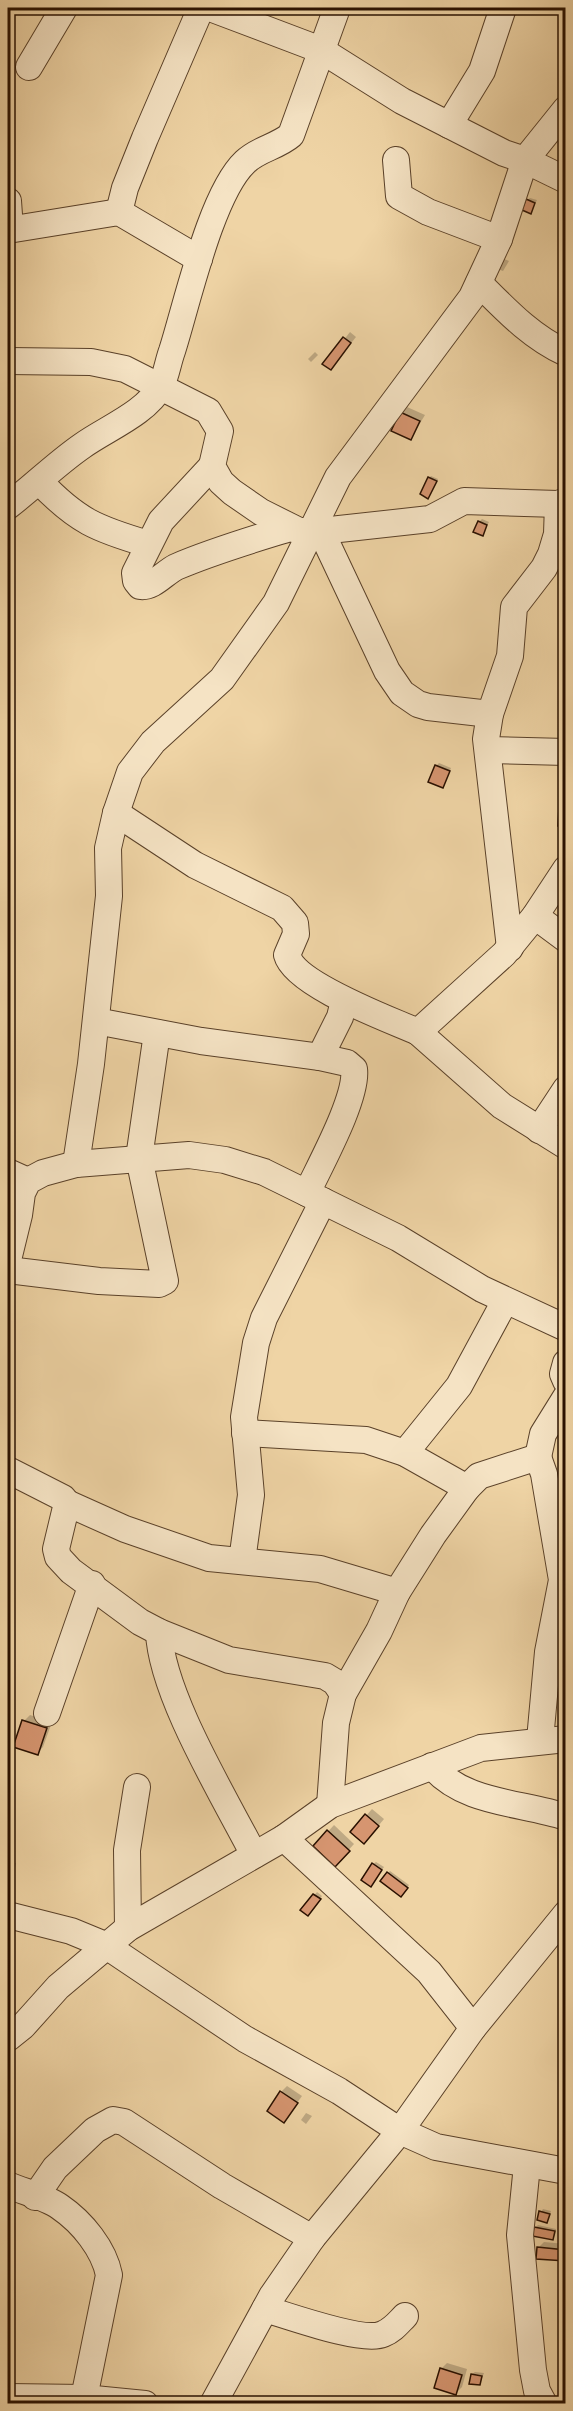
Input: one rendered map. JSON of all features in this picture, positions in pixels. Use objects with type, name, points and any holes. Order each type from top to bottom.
[{"type":"street","points":[[29,67],[64,8]]},
{"type":"street","points":[[119,212],[125,188],[145,138],[201,8]]},
{"type":"street","points":[[210,8],[321,50],[402,101],[504,153],[525,159],[566,180]]},
{"type":"street","points":[[8,506],[80,447],[140,409],[161,386],[199,259],[226,186],[244,162],[256,154],[279,146],[291,135],[337,8]]},
{"type":"street","points":[[449,125],[482,71],[503,8]]},
{"type":"street","points":[[76,1164],[96,1021],[109,896],[108,848],[116,813],[137,760],[222,679],[276,603],[308,530],[338,477],[442,340],[479,283],[499,239],[525,159],[566,108]]},
{"type":"street","points":[[396,160],[399,196],[428,212],[499,239]]},
{"type":"street","points":[[8,201],[9,229],[119,212],[199,259]]},
{"type":"street","points":[[479,283],[530,332],[546,344],[566,353]]},
{"type":"street","points":[[8,361],[91,362],[125,369],[195,402],[215,418],[220,431],[212,466],[161,521],[135,573],[136,581],[144,586],[205,554],[308,530],[430,519],[464,501],[562,503],[551,554],[544,568],[514,607],[510,656],[490,714],[486,739],[510,948]]},
{"type":"street","points":[[212,466],[221,482],[232,492],[308,530],[387,671],[402,693],[418,704],[428,707],[490,714]]},
{"type":"street","points":[[40,482],[61,504],[83,521],[108,532],[148,544]]},
{"type":"street","points":[[488,750],[566,752]]},
{"type":"street","points":[[116,813],[195,865],[282,908],[295,923],[296,934],[286,955],[291,966],[344,1001],[418,1032],[475,1085],[502,1106],[566,1146]]},
{"type":"street","points":[[418,1032],[510,948],[535,916],[566,869]]},
{"type":"street","points":[[535,916],[566,939]]},
{"type":"street","points":[[320,1057],[340,1017],[344,1001]]},
{"type":"street","points":[[96,1021],[320,1057],[347,1063],[354,1069],[355,1076],[315,1197],[261,1326],[247,1383],[244,1433],[251,1495],[242,1561]]},
{"type":"street","points":[[8,1270],[99,1281],[159,1284],[165,1281],[139,1158],[157,1032]]},
{"type":"street","points":[[539,1130],[566,1089]]},
{"type":"street","points":[[8,1260],[22,1193],[18,1177],[76,1164],[189,1155],[225,1160],[264,1172],[398,1238],[505,1301],[566,1328]]},
{"type":"street","points":[[405,1453],[459,1386],[505,1301]]},
{"type":"street","points":[[566,1363],[562,1374],[566,1381]]},
{"type":"street","points":[[540,1740],[548,1653],[562,1580],[544,1474],[538,1457],[543,1434],[566,1397]]},
{"type":"street","points":[[244,1433],[366,1440],[405,1453],[468,1488]]},
{"type":"street","points":[[330,1805],[336,1723],[343,1694],[379,1631],[397,1592],[433,1535],[479,1476],[538,1457]]},
{"type":"street","points":[[8,1470],[45,1488],[67,1503],[176,1549],[209,1558],[320,1569],[397,1592]]},
{"type":"street","points":[[67,1503],[56,1549],[58,1557],[71,1571],[92,1584],[140,1622],[229,1660],[325,1676],[335,1682],[343,1694]]},
{"type":"street","points":[[47,1713],[92,1584]]},
{"type":"street","points":[[159,1632],[159,1643],[179,1705],[254,1855]]},
{"type":"street","points":[[8,2038],[23,2026],[58,1987],[105,1945],[128,1928],[284,1838],[330,1805],[481,1748],[566,1739]]},
{"type":"street","points":[[432,1766],[443,1779],[458,1788],[539,1812],[565,1812]]},
{"type":"street","points":[[128,1928],[127,1850],[137,1787]]},
{"type":"street","points":[[284,1838],[429,1972],[473,2028]]},
{"type":"street","points":[[8,1915],[71,1931],[105,1945],[245,2039],[339,2091],[400,2131],[436,2147],[566,2171]]},
{"type":"street","points":[[213,2403],[265,2309],[312,2238],[400,2131],[473,2028],[564,1919]]},
{"type":"street","points":[[35,2197],[55,2168],[103,2123],[113,2120],[124,2122],[222,2186],[312,2238]]},
{"type":"street","points":[[527,2165],[520,2235],[533,2370],[542,2403]]},
{"type":"street","points":[[8,2187],[58,2205],[73,2217],[100,2250],[107,2264],[109,2276],[84,2398]]},
{"type":"street","points":[[265,2309],[365,2337],[384,2334],[395,2328],[405,2316]]},
{"type":"street","points":[[8,2397],[84,2398],[145,2403]]},
{"type":"building","points":[[526,199],[535,203],[531,214],[522,210]]},
{"type":"building","points":[[343,337],[351,343],[331,370],[322,364]]},
{"type":"building","points":[[400,412],[420,421],[411,440],[391,431]]},
{"type":"building","points":[[428,477],[437,481],[428,499],[420,494]]},
{"type":"building","points":[[478,521],[487,525],[483,536],[473,532]]},
{"type":"building","points":[[435,765],[450,771],[443,788],[428,782]]},
{"type":"building","points":[[559,806],[566,807],[566,826],[558,826]]},
{"type":"building","points":[[22,1720],[47,1728],[38,1755],[13,1747]]},
{"type":"building","points":[[365,1814],[379,1826],[364,1844],[350,1832]]},
{"type":"building","points":[[327,1830],[350,1851],[335,1867],[313,1846]]},
{"type":"building","points":[[372,1863],[382,1870],[371,1887],[361,1880]]},
{"type":"building","points":[[387,1872],[408,1888],[401,1897],[380,1881]]},
{"type":"building","points":[[313,1894],[321,1899],[308,1916],[300,1910]]},
{"type":"building","points":[[280,2091],[298,2103],[284,2123],[267,2111]]},
{"type":"building","points":[[539,2211],[550,2214],[547,2223],[537,2220]]},
{"type":"building","points":[[534,2227],[555,2231],[553,2240],[532,2236]]},
{"type":"building","points":[[537,2247],[566,2250],[566,2261],[536,2259]]},
{"type":"building","points":[[440,2368],[462,2375],[456,2395],[434,2388]]},
{"type":"building","points":[[471,2374],[482,2376],[480,2385],[469,2384]]}]
